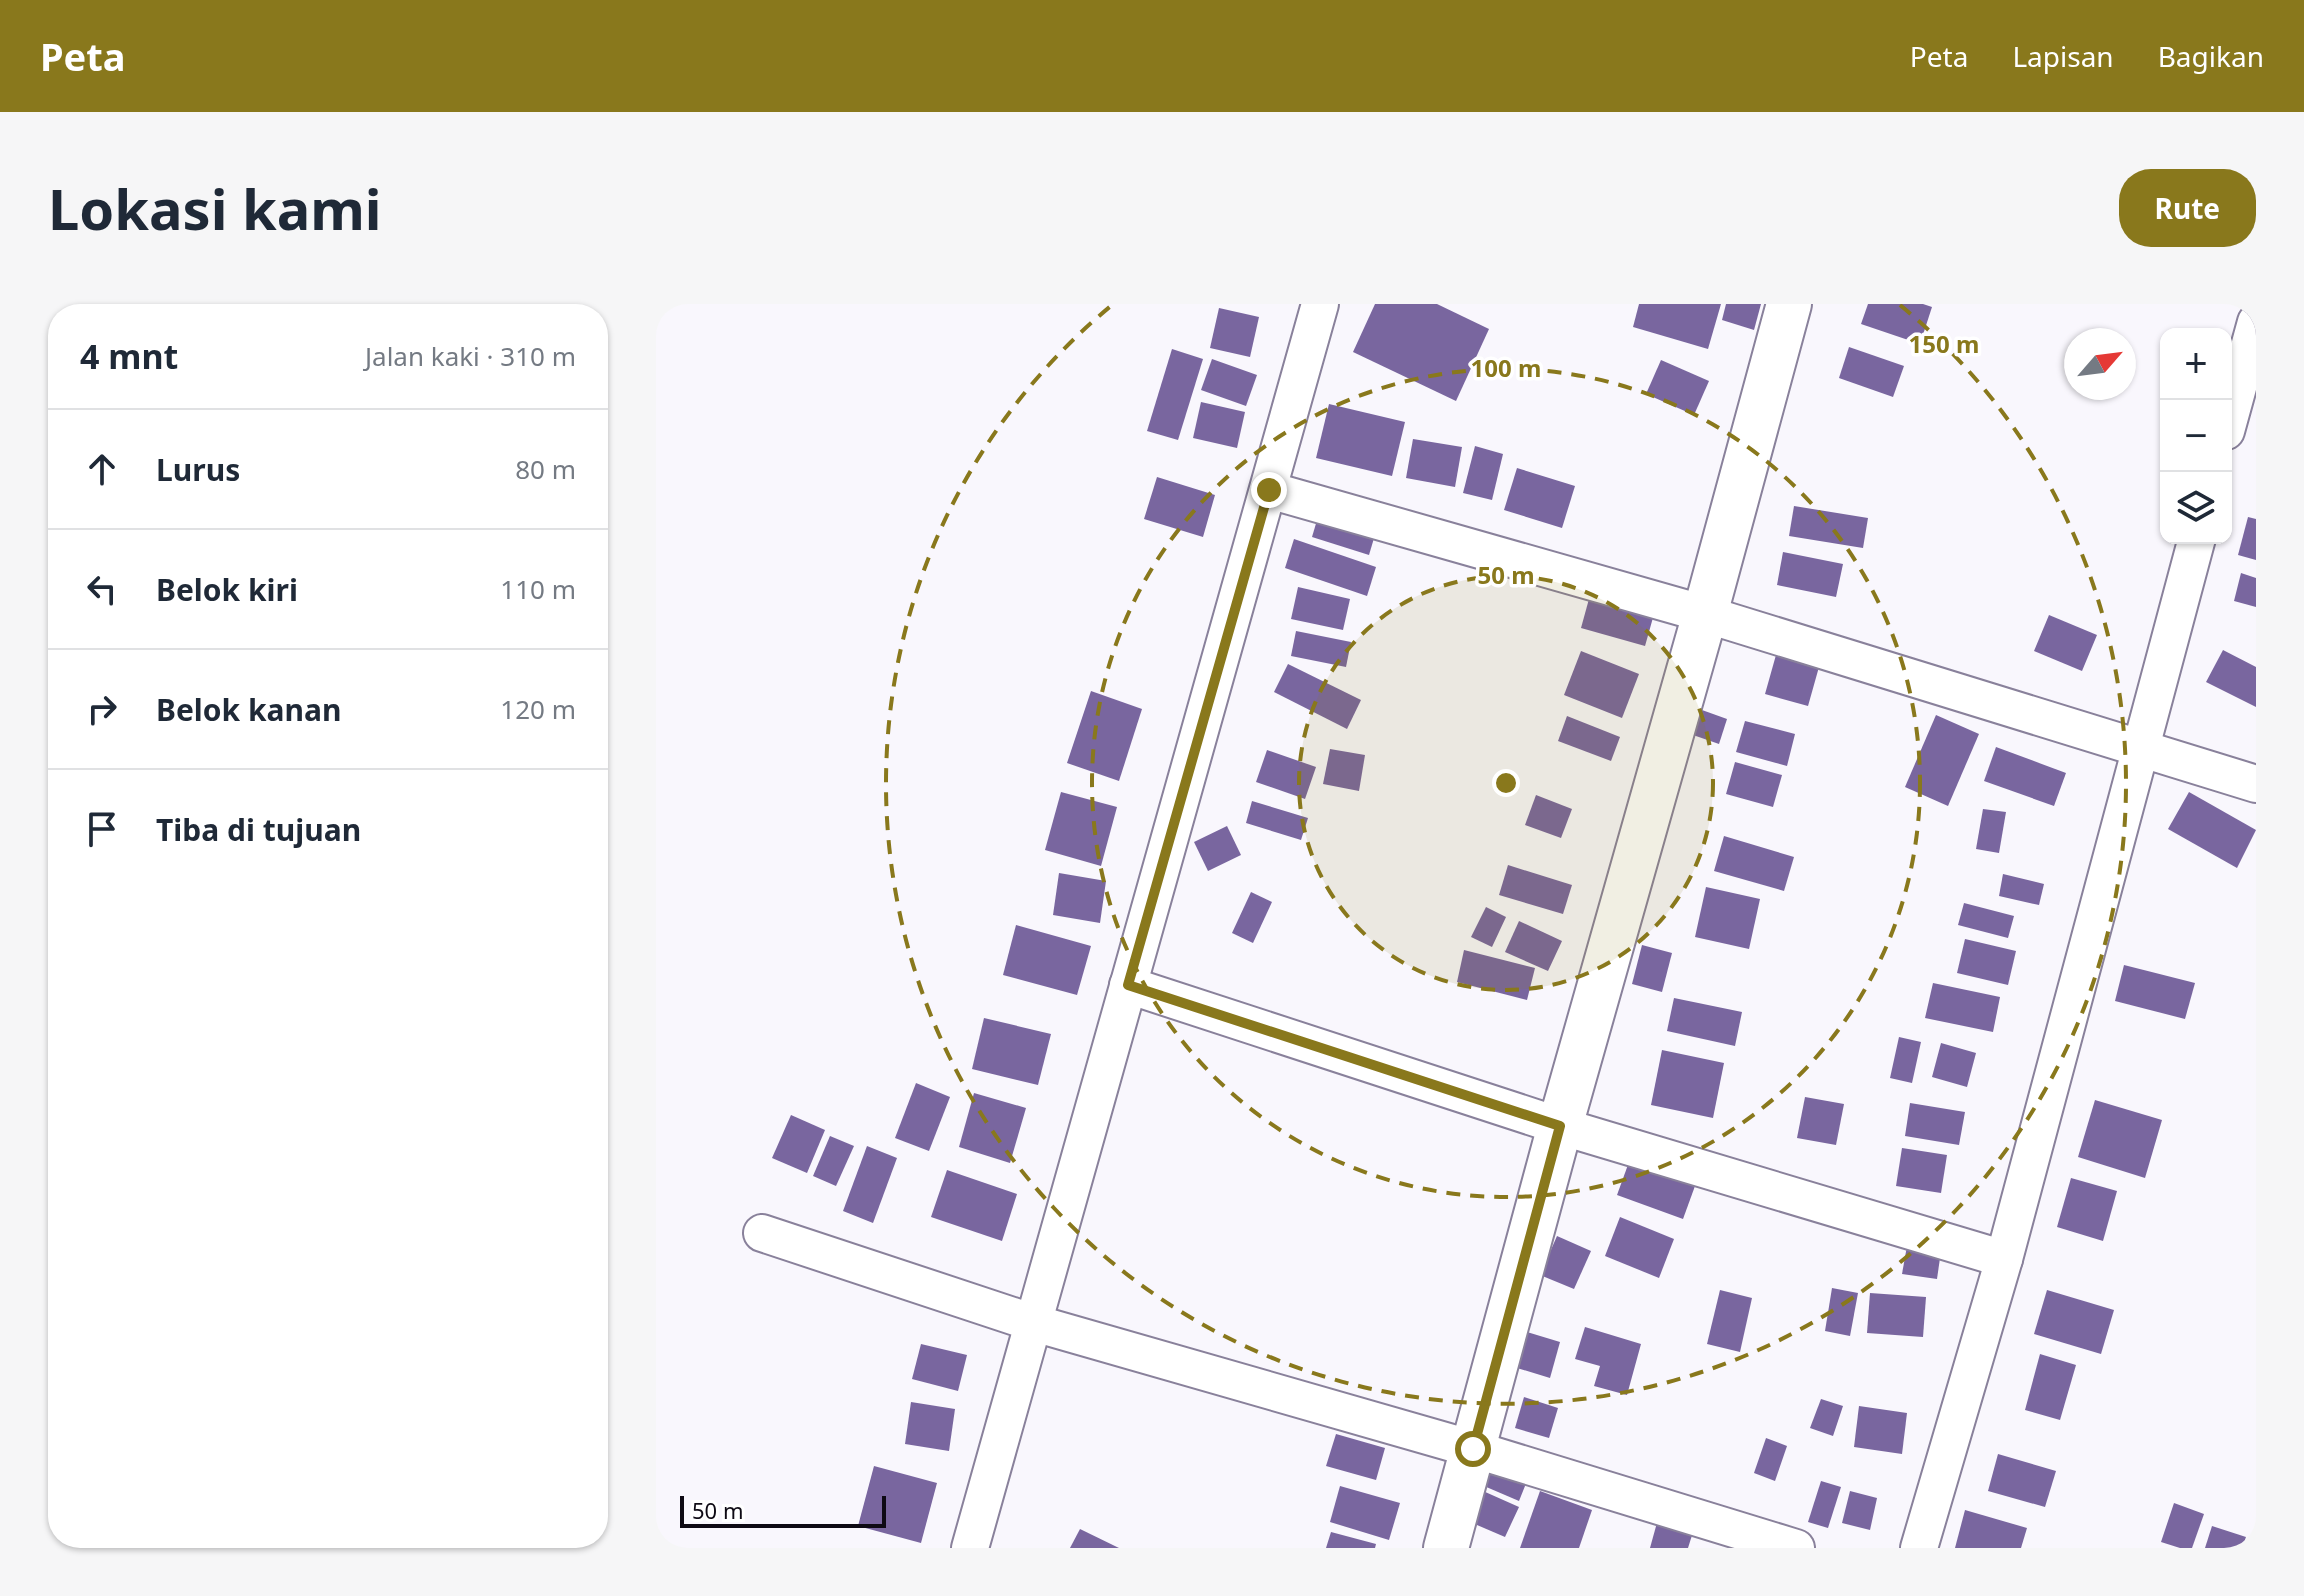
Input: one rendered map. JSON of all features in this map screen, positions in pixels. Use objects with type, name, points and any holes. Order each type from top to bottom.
[{"type":"main road","points":[[1446,1548],[1789,304]]},
{"type":"street","points":[[970,1548],[1320,304]]},
{"type":"street","points":[[2232,409],[2256,322]]},
{"type":"street","points":[[1269,490],[1705,614],[2256,784]]},
{"type":"street","points":[[1919,1548],[2004,1259],[2195,544]]},
{"type":"street","points":[[1128,985],[1560,1126],[2004,1259]]},
{"type":"street","points":[[762,1233],[1034,1323],[1473,1449],[1796,1548]]},
{"type":"building","points":[[1375,304],[1437,304],[1489,329],[1456,401],[1353,352]]},
{"type":"building","points":[[1639,304],[1721,304],[1708,349],[1633,327]]},
{"type":"building","points":[[1726,304],[1761,304],[1754,330],[1722,320]]},
{"type":"building","points":[[1868,304],[1923,304],[1932,307],[1920,344],[1861,324]]},
{"type":"building","points":[[1219,308],[1259,317],[1250,357],[1210,348]]},
{"type":"building","points":[[1849,347],[1904,366],[1893,397],[1839,378]]},
{"type":"building","points":[[1172,349],[1203,359],[1178,440],[1147,431]]},
{"type":"building","points":[[1212,359],[1257,375],[1246,406],[1201,390]]},
{"type":"building","points":[[1661,360],[1709,381],[1694,415],[1646,394]]},
{"type":"building","points":[[1201,402],[1245,412],[1237,448],[1193,438]]},
{"type":"building","points":[[1329,404],[1405,422],[1392,476],[1316,458]]},
{"type":"building","points":[[1413,439],[1462,447],[1455,487],[1406,478]]},
{"type":"building","points":[[1475,446],[1503,454],[1492,500],[1463,493]]},
{"type":"building","points":[[1517,468],[1575,486],[1562,528],[1504,510]]},
{"type":"building","points":[[1157,477],[1215,495],[1203,537],[1144,519]]},
{"type":"building","points":[[1794,506],[1868,518],[1863,548],[1789,536]]},
{"type":"building","points":[[1320,510],[1377,528],[1369,555],[1312,537]]},
{"type":"building","points":[[2248,517],[2256,519],[2256,560],[2238,555]]},
{"type":"building","points":[[1294,539],[1376,567],[1367,596],[1285,568]]},
{"type":"building","points":[[1783,552],[1843,564],[1836,597],[1777,585]]},
{"type":"building","points":[[2241,573],[2256,578],[2256,607],[2234,601]]},
{"type":"building","points":[[1298,587],[1350,599],[1343,630],[1291,619]]},
{"type":"building","points":[[1592,588],[1656,607],[1645,646],[1581,628]]},
{"type":"building","points":[[2049,615],[2097,635],[2082,671],[2034,651]]},
{"type":"building","points":[[1296,631],[1351,642],[1346,667],[1291,656]]},
{"type":"building","points":[[2223,650],[2256,667],[2256,707],[2206,682]]},
{"type":"building","points":[[1581,651],[1639,674],[1622,718],[1564,695]]},
{"type":"building","points":[[1776,655],[1819,667],[1808,706],[1765,694]]},
{"type":"building","points":[[1288,664],[1361,700],[1347,729],[1274,692]]},
{"type":"building","points":[[1091,691],[1142,709],[1119,781],[1067,763]]},
{"type":"building","points":[[1702,710],[1727,719],[1719,744],[1693,735]]},
{"type":"building","points":[[1936,715],[1979,734],[1948,806],[1905,787]]},
{"type":"building","points":[[1567,716],[1620,737],[1611,761],[1558,741]]},
{"type":"building","points":[[1745,721],[1795,734],[1787,766],[1736,752]]},
{"type":"building","points":[[1996,747],[2066,773],[2054,806],[1984,781]]},
{"type":"building","points":[[1330,749],[1365,755],[1359,791],[1323,784]]},
{"type":"building","points":[[1267,750],[1316,767],[1305,799],[1256,782]]},
{"type":"building","points":[[1735,762],[1782,775],[1773,807],[1726,794]]},
{"type":"building","points":[[1061,792],[1117,807],[1101,866],[1045,850]]},
{"type":"building","points":[[2189,792],[2256,830],[2237,868],[2168,829]]},
{"type":"building","points":[[1536,795],[1572,809],[1561,838],[1525,825]]},
{"type":"building","points":[[1252,801],[1308,818],[1301,840],[1246,823]]},
{"type":"building","points":[[1983,809],[2006,812],[1999,853],[1976,849]]},
{"type":"building","points":[[1227,826],[1241,855],[1208,871],[1194,842]]},
{"type":"building","points":[[1724,836],[1794,857],[1784,891],[1714,871]]},
{"type":"building","points":[[1508,865],[1572,885],[1563,914],[1499,895]]},
{"type":"building","points":[[1059,873],[1106,881],[1100,923],[1053,915]]},
{"type":"building","points":[[2003,874],[2044,884],[2039,905],[1999,896]]},
{"type":"building","points":[[1706,887],[1760,899],[1749,949],[1695,937]]},
{"type":"building","points":[[1251,892],[1272,902],[1253,943],[1232,933]]},
{"type":"building","points":[[1964,903],[2014,916],[2008,938],[1958,925]]},
{"type":"building","points":[[1486,907],[1506,917],[1492,947],[1471,937]]},
{"type":"building","points":[[1519,921],[1562,941],[1548,971],[1505,952]]},
{"type":"building","points":[[1016,925],[1091,946],[1077,995],[1003,975]]},
{"type":"building","points":[[1965,939],[2016,951],[2008,985],[1957,973]]},
{"type":"building","points":[[1642,945],[1672,953],[1662,992],[1632,984]]},
{"type":"building","points":[[1464,950],[1535,968],[1527,1000],[1457,982]]},
{"type":"building","points":[[2124,965],[2195,983],[2185,1019],[2115,1001]]},
{"type":"building","points":[[1933,983],[2000,997],[1993,1032],[1925,1018]]},
{"type":"building","points":[[1674,998],[1742,1012],[1735,1046],[1667,1031]]},
{"type":"building","points":[[984,1018],[1051,1034],[1038,1085],[972,1069]]},
{"type":"building","points":[[1899,1037],[1921,1042],[1912,1083],[1890,1078]]},
{"type":"building","points":[[1941,1043],[1976,1053],[1967,1087],[1932,1077]]},
{"type":"building","points":[[1662,1050],[1724,1063],[1713,1118],[1651,1105]]},
{"type":"building","points":[[916,1083],[950,1097],[929,1151],[895,1138]]},
{"type":"building","points":[[974,1093],[1026,1108],[1010,1163],[959,1147]]},
{"type":"building","points":[[1805,1097],[1844,1104],[1836,1145],[1797,1138]]},
{"type":"building","points":[[2095,1100],[2162,1120],[2145,1178],[2078,1157]]},
{"type":"building","points":[[1910,1103],[1965,1112],[1959,1145],[1905,1136]]},
{"type":"building","points":[[791,1115],[825,1130],[807,1173],[772,1158]]},
{"type":"building","points":[[830,1136],[854,1146],[836,1186],[813,1176]]},
{"type":"building","points":[[867,1146],[897,1158],[873,1223],[843,1211]]},
{"type":"building","points":[[1902,1148],[1947,1155],[1941,1193],[1896,1186]]},
{"type":"building","points":[[1629,1162],[1695,1186],[1683,1219],[1617,1195]]},
{"type":"building","points":[[947,1170],[1017,1194],[1002,1241],[931,1217]]},
{"type":"building","points":[[2071,1178],[2117,1191],[2103,1241],[2057,1227]]},
{"type":"building","points":[[1620,1217],[1674,1239],[1659,1278],[1605,1256]]},
{"type":"building","points":[[1557,1236],[1591,1251],[1574,1289],[1540,1275]]},
{"type":"building","points":[[1907,1246],[1941,1251],[1937,1279],[1902,1274]]},
{"type":"building","points":[[1832,1288],[1858,1293],[1850,1336],[1825,1331]]},
{"type":"building","points":[[1720,1290],[1752,1298],[1740,1352],[1707,1344]]},
{"type":"building","points":[[2047,1290],[2114,1310],[2101,1354],[2034,1334]]},
{"type":"building","points":[[1870,1293],[1926,1297],[1923,1337],[1867,1333]]},
{"type":"building","points":[[1585,1327],[1641,1344],[1627,1395],[1594,1386],[1600,1366],[1575,1359]]},
{"type":"building","points":[[1527,1332],[1560,1342],[1550,1378],[1517,1368]]},
{"type":"building","points":[[921,1344],[967,1355],[958,1391],[912,1379]]},
{"type":"building","points":[[2040,1354],[2076,1365],[2060,1420],[2025,1410]]},
{"type":"building","points":[[1524,1397],[1558,1408],[1549,1438],[1515,1428]]},
{"type":"building","points":[[1821,1399],[1843,1406],[1833,1436],[1810,1428]]},
{"type":"building","points":[[911,1402],[955,1409],[949,1451],[905,1444]]},
{"type":"building","points":[[1859,1406],[1907,1413],[1902,1454],[1854,1447]]},
{"type":"building","points":[[1336,1434],[1385,1448],[1376,1480],[1326,1466]]},
{"type":"building","points":[[1766,1438],[1787,1446],[1775,1481],[1754,1473]]},
{"type":"building","points":[[1998,1454],[2056,1471],[2045,1507],[1988,1491]]},
{"type":"building","points":[[1494,1461],[1529,1476],[1519,1501],[1484,1486]]},
{"type":"building","points":[[874,1466],[937,1483],[921,1543],[858,1526]]},
{"type":"building","points":[[1821,1481],[1841,1487],[1828,1528],[1808,1522]]},
{"type":"building","points":[[1340,1486],[1400,1503],[1389,1540],[1330,1522]]},
{"type":"building","points":[[1483,1491],[1519,1507],[1505,1537],[1470,1522]]},
{"type":"building","points":[[1540,1491],[1592,1510],[1579,1548],[1520,1548]]},
{"type":"building","points":[[1850,1491],[1877,1498],[1870,1530],[1842,1523]]},
{"type":"building","points":[[2174,1503],[2204,1514],[2192,1548],[2161,1542]]},
{"type":"building","points":[[1965,1510],[2027,1528],[2021,1548],[1955,1548]]},
{"type":"building","points":[[1658,1519],[1694,1529],[1688,1548],[1650,1548]]},
{"type":"building","points":[[2212,1526],[2246,1537],[2242,1548],[2205,1548]]},
{"type":"building","points":[[1080,1529],[1119,1548],[1070,1548]]},
{"type":"building","points":[[1331,1532],[1376,1544],[1375,1548],[1326,1548]]},
{"type":"route","points":[[1269,490],[1128,985],[1560,1126],[1473,1449]]}]
